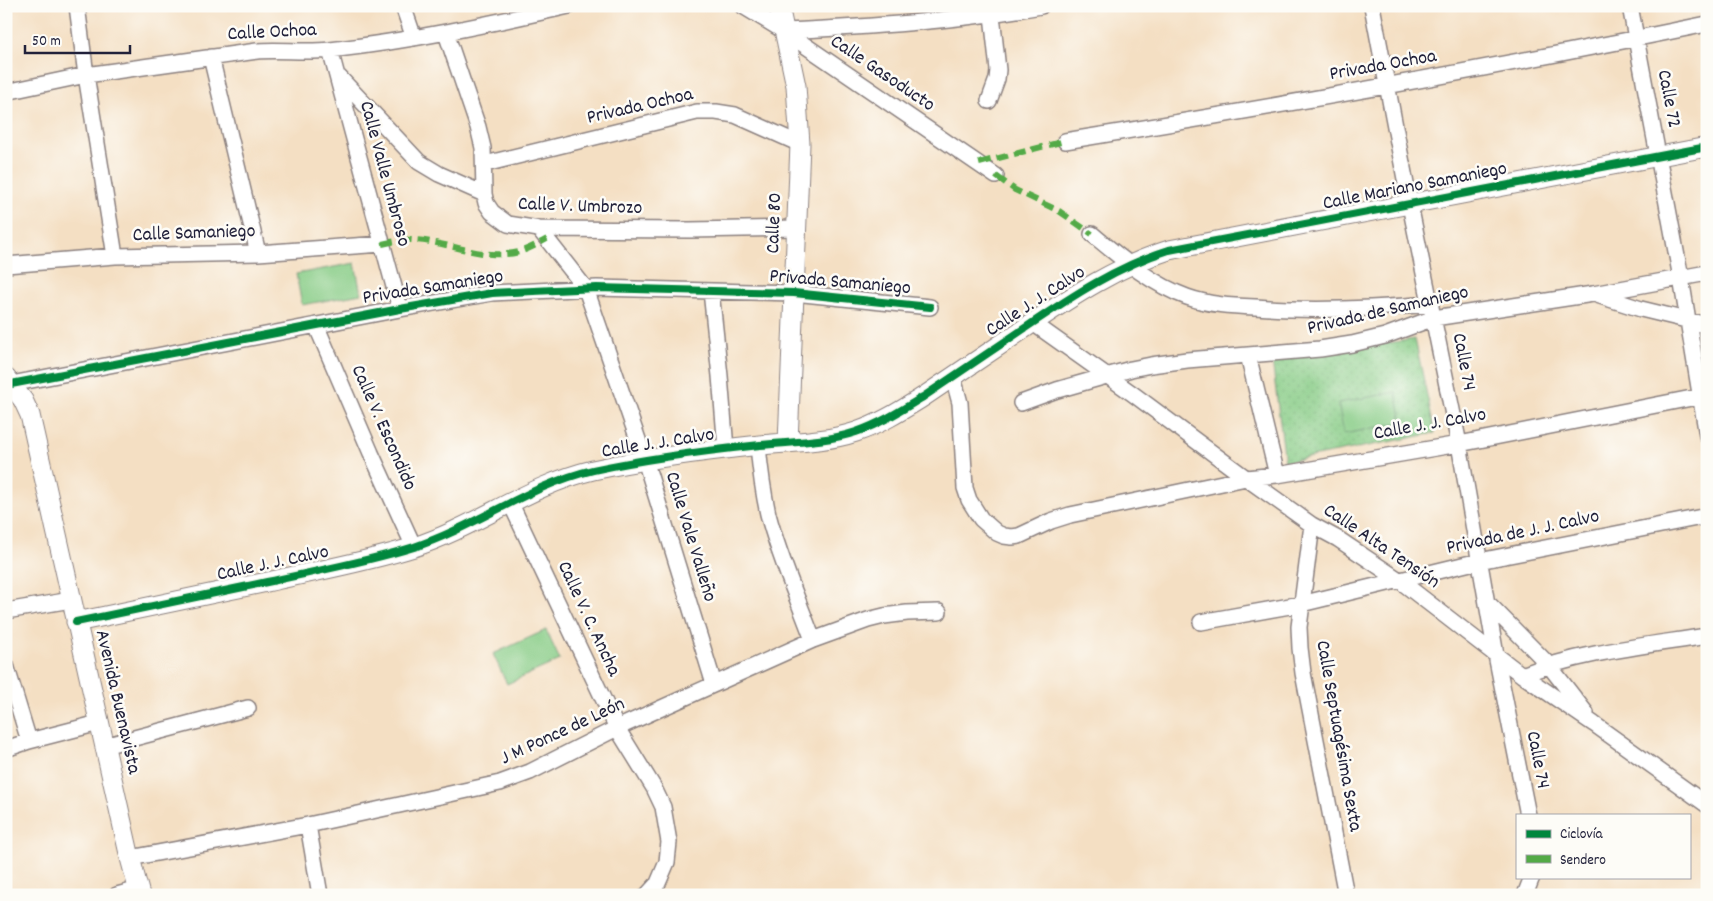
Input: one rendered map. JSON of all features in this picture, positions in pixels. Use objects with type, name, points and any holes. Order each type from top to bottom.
[{"type":"street","points":[[77,6],[115,256]]},
{"type":"street","points":[[403,6],[414,38]]},
{"type":"street","name":"Calle Ochoa","points":[[6,92],[86,75],[211,57],[268,50],[308,52],[330,50],[414,38],[446,33],[569,6]]},
{"type":"street","name":"Calle Gasoducto","points":[[743,6],[784,30],[996,176]]},
{"type":"street","name":"Calle 80","points":[[779,6],[796,86],[800,144],[788,443]]},
{"type":"street","points":[[784,30],[868,28],[992,15],[1041,6]]},
{"type":"street","name":"Calle 74","points":[[1372,6],[1459,444],[1496,655],[1528,814]]},
{"type":"street","name":"Calle 72","points":[[1630,6],[1703,396],[1707,436]]},
{"type":"street","points":[[989,101],[997,79],[998,70],[992,15]]},
{"type":"street","name":"Privada Ochoa","points":[[1065,141],[1388,86],[1707,24]]},
{"type":"street","points":[[337,75],[419,162],[439,174],[484,194],[485,164],[483,148],[478,127],[446,33]]},
{"type":"street","name":"Calle Valle Umbroso","points":[[330,50],[400,309]]},
{"type":"street","points":[[211,57],[258,253]]},
{"type":"street","name":"Privada Ochoa","points":[[485,164],[697,112],[735,115],[800,144]]},
{"type":"street","name":"Calle Mariano Samaniego","points":[[1131,266],[1156,254],[1181,247],[1410,205],[1707,147]]},
{"type":"street","name":"Calle V. Umbrozo","points":[[484,194],[486,203],[499,219],[508,224],[538,229],[690,230],[797,228]]},
{"type":"street","name":"Calle Vale Valleño","points":[[538,229],[586,289],[645,460],[714,684]]},
{"type":"street","points":[[1092,234],[1131,266]]},
{"type":"street","name":"Calle Samaniego","points":[[6,264],[115,256],[258,253],[382,244]]},
{"type":"street","name":"Privada de Samaniego","points":[[1131,266],[1180,294],[1205,302],[1314,311],[1432,311],[1593,294],[1707,273]]},
{"type":"street","name":"Calle J. J. Calvo","points":[[76,622],[346,565],[414,546],[457,529],[510,502],[569,477],[592,471],[645,460],[788,443],[856,432],[896,413],[1078,293],[1131,266]]},
{"type":"street","name":"Privada Samaniego","points":[[8,382],[492,293],[586,289],[794,293],[930,307]]},
{"type":"street","points":[[710,291],[726,449]]},
{"type":"street","points":[[1593,294],[1707,325]]},
{"type":"street","name":"Privada de Samaniego","points":[[1021,403],[1057,390],[1151,364],[1320,349],[1352,344],[1385,336],[1432,311]]},
{"type":"street","name":"Calle Alta Tensión","points":[[1033,323],[1246,478],[1312,524],[1399,580],[1522,675],[1707,805]]},
{"type":"street","name":"Calle V. Escondido","points":[[316,325],[371,453],[414,546]]},
{"type":"street","points":[[1248,355],[1277,475]]},
{"type":"street","name":"Calle J. J. Calvo","points":[[952,377],[960,403],[965,488],[974,510],[990,528],[1004,536],[1019,536],[1051,521],[1070,515],[1246,478],[1277,475],[1459,444],[1703,396]]},
{"type":"street","name":"Avenida Buenavista","points":[[8,382],[23,400],[30,415],[104,746],[139,892]]},
{"type":"street","points":[[758,446],[768,514],[778,548],[814,640]]},
{"type":"street","name":"Calle V. C. Ancha","points":[[510,502],[617,728],[654,788],[663,807],[669,836],[667,862],[658,882],[647,895]]},
{"type":"street","name":"Privada de J. J. Calvo","points":[[1201,622],[1301,604],[1479,561],[1707,516]]},
{"type":"street","name":"Calle Septuagésima Sexta","points":[[1312,524],[1301,604],[1300,648],[1346,895]]},
{"type":"street","points":[[6,612],[71,600]]},
{"type":"street","points":[[1487,602],[1548,664],[1594,724]]},
{"type":"street","name":"J M Ponce de León","points":[[130,858],[308,825],[500,782],[530,772],[617,728],[814,640],[884,616],[939,612]]},
{"type":"street","points":[[1522,675],[1548,664],[1580,656],[1707,636]]},
{"type":"street","points":[[6,665],[29,741]]},
{"type":"street","points":[[104,746],[248,708]]},
{"type":"street","points":[[6,749],[29,741],[99,724]]},
{"type":"street","points":[[308,825],[320,895]]},
{"type":"street","points":[[1525,895],[1532,878]]},
{"type":"street","points":[[117,895],[139,892]]},
{"type":"green space","points":[[355,263],[361,294],[302,305],[296,274]]},
{"type":"green space","points":[[1415,339],[1435,433],[1285,462],[1272,360]]},
{"type":"green space","points":[[1396,392],[1402,422],[1344,434],[1338,403]]},
{"type":"green space","points":[[546,630],[560,660],[507,684],[493,654]]},
{"type":"marked path","points":[[979,163],[1065,141]]},
{"type":"marked path","points":[[996,176],[1015,190],[1059,211],[1092,234]]},
{"type":"marked path","points":[[382,244],[401,240],[426,241],[479,252],[506,254],[523,251],[547,239]]},
{"type":"cycle path","points":[[76,622],[359,562],[414,547],[459,529],[547,486],[593,470],[676,455],[821,440],[865,429],[899,412],[923,397],[1079,293],[1132,264],[1169,250],[1707,147]]},
{"type":"cycle path","points":[[6,385],[492,293],[597,288],[794,293],[930,307]]}]
